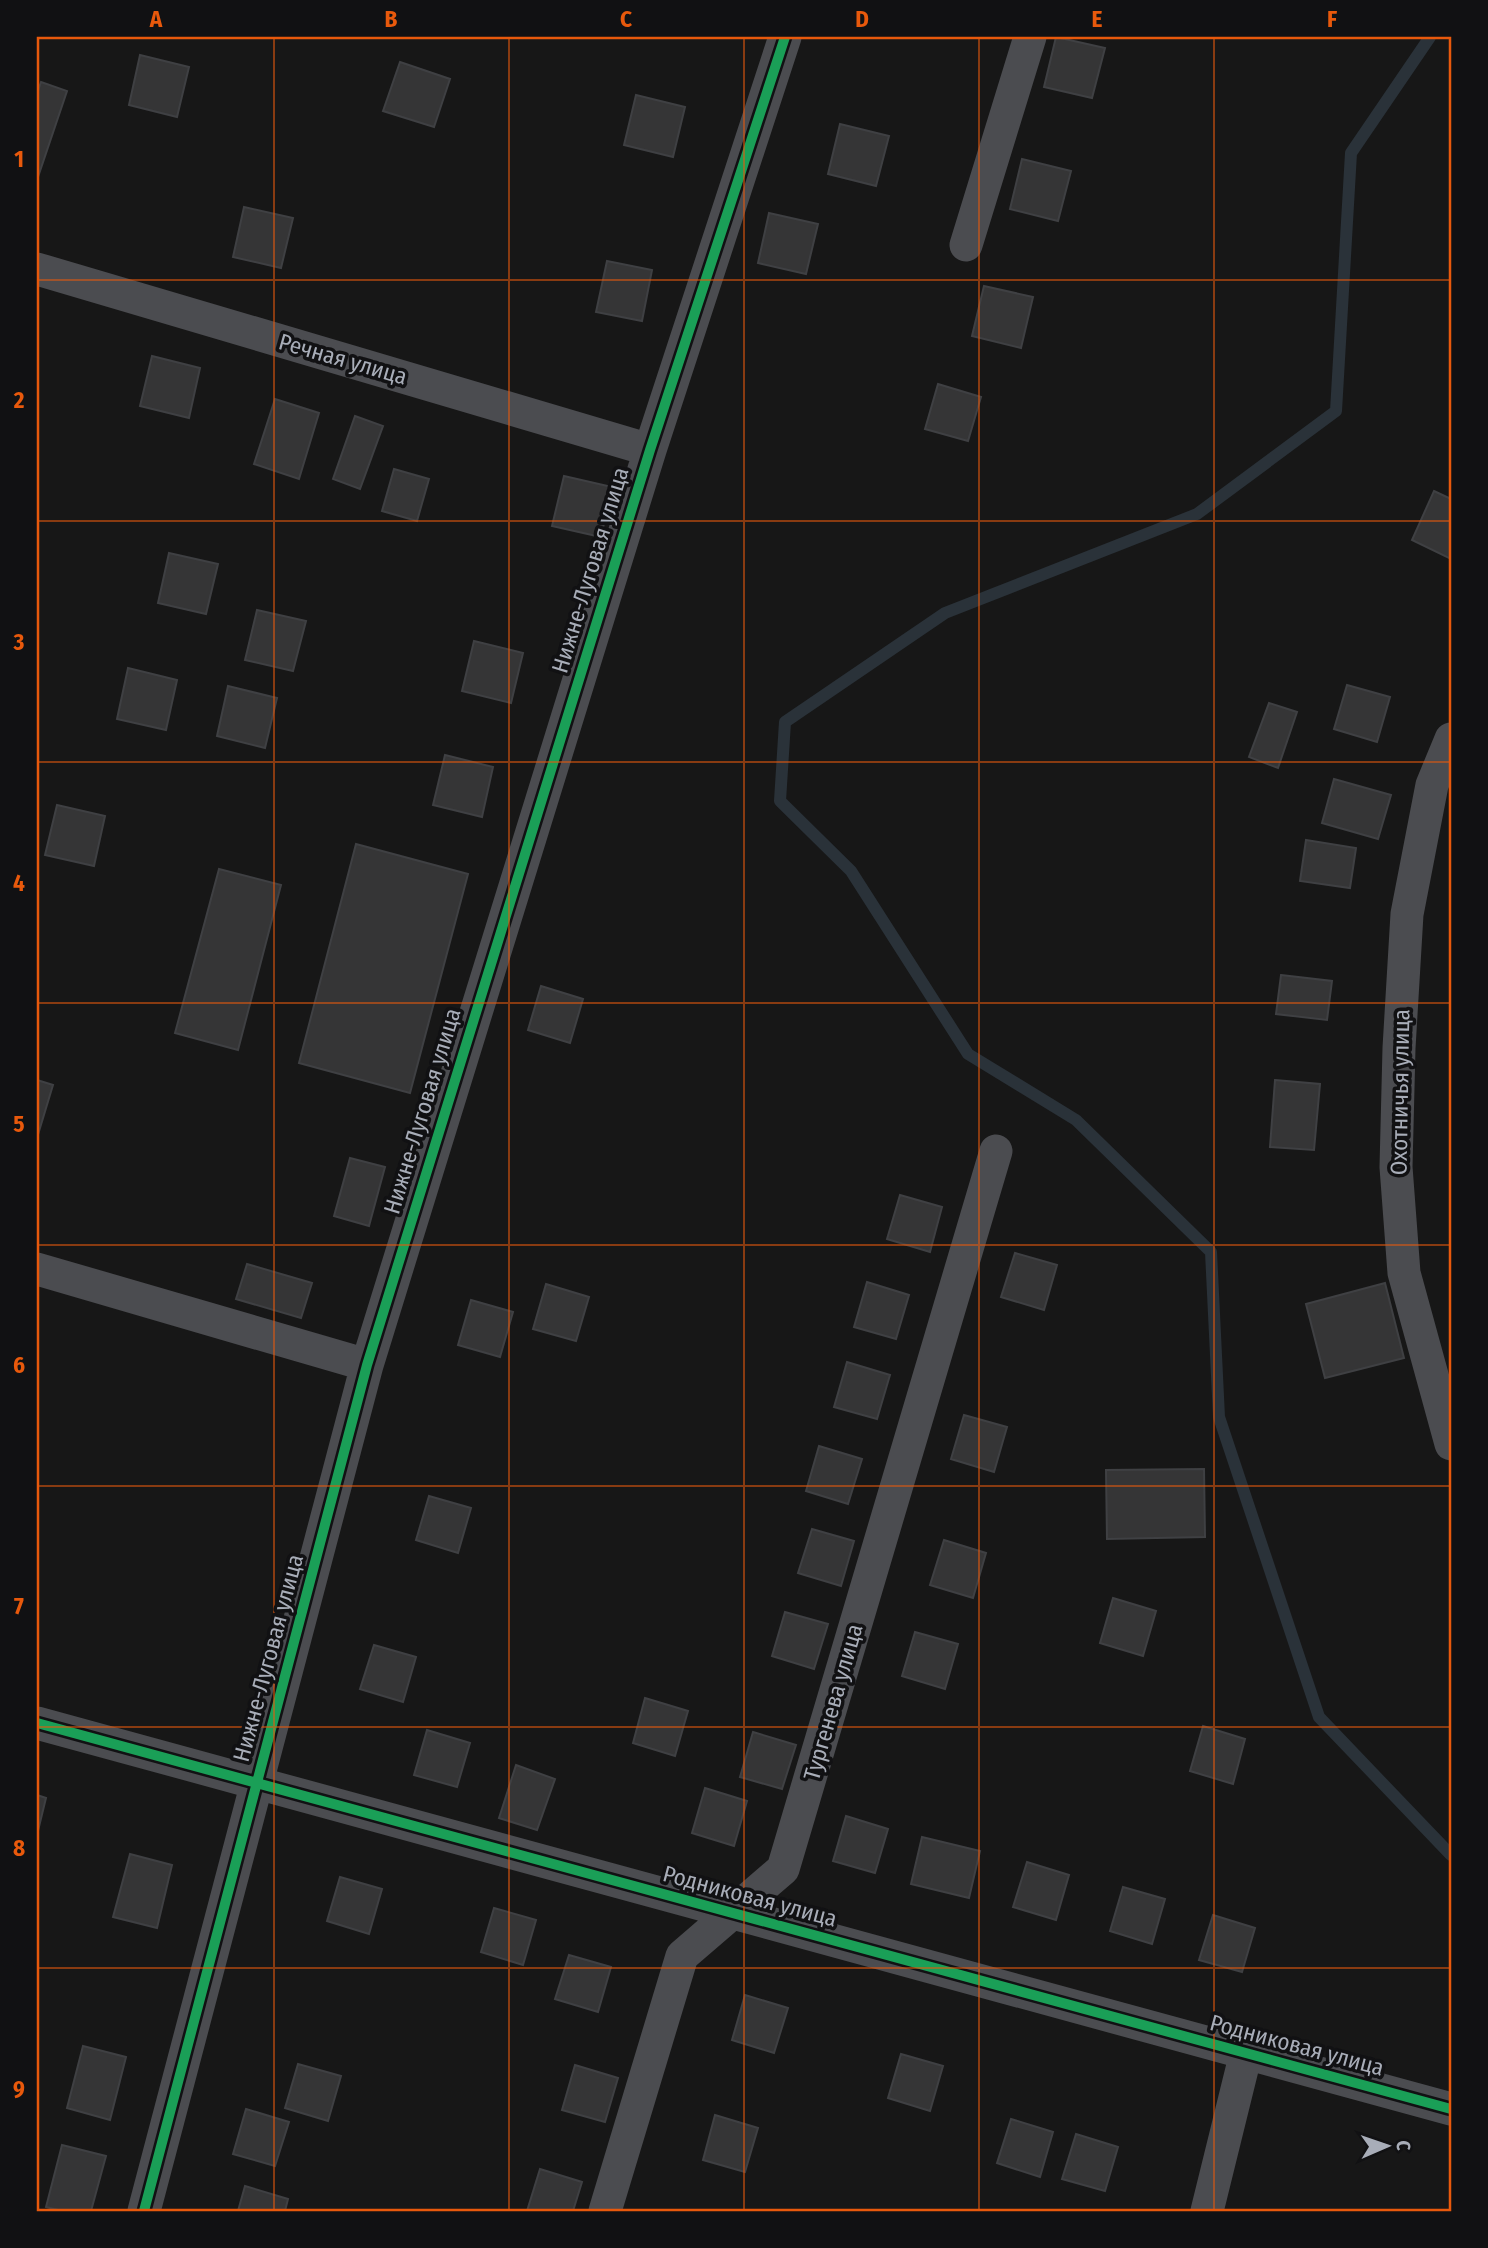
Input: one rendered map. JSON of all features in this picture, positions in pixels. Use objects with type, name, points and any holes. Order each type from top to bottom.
[{"type":"street","name":"Нижне-Луговая улица","points":[[144,2211],[367,1365],[650,450],[785,37]]},
{"type":"street","points":[[966,245],[1030,37]]},
{"type":"street","name":"Речная улица","points":[[37,269],[650,450]]},
{"type":"street","name":"Охотничья улица","points":[[1451,739],[1432,785],[1407,914],[1399,1048],[1396,1167],[1404,1273],[1451,1444]]},
{"type":"street","name":"Тургенева улица","points":[[605,2211],[682,1956],[783,1869],[996,1151]]},
{"type":"street","points":[[37,1269],[367,1365]]},
{"type":"street","name":"Родниковая улица","points":[[37,1723],[1451,2109]]},
{"type":"street","points":[[1207,2211],[1246,2053]]},
{"type":"building","points":[[1056,37],[1105,48],[1092,98],[1044,87]]},
{"type":"building","points":[[140,55],[189,67],[177,117],[129,105]]},
{"type":"building","points":[[400,62],[450,79],[434,127],[383,111]]},
{"type":"building","points":[[41,82],[67,91],[37,180],[37,94]]},
{"type":"building","points":[[636,95],[685,107],[673,157],[624,145]]},
{"type":"building","points":[[840,124],[889,136],[876,186],[828,174]]},
{"type":"building","points":[[1022,159],[1071,171],[1058,221],[1010,209]]},
{"type":"building","points":[[244,207],[293,218],[281,268],[233,257]]},
{"type":"building","points":[[769,213],[818,224],[806,274],[758,263]]},
{"type":"building","points":[[607,261],[652,270],[642,321],[596,312]]},
{"type":"building","points":[[984,286],[1033,297],[1021,348],[972,336]]},
{"type":"building","points":[[152,356],[200,368],[189,418],[140,406]]},
{"type":"building","points":[[938,384],[981,397],[968,441],[925,429]]},
{"type":"building","points":[[275,399],[319,413],[299,479],[254,464]]},
{"type":"building","points":[[355,416],[383,426],[360,489],[333,479]]},
{"type":"building","points":[[394,469],[429,479],[417,521],[382,511]]},
{"type":"building","points":[[564,476],[612,487],[601,537],[552,526]]},
{"type":"building","points":[[1434,491],[1451,499],[1451,559],[1412,540]]},
{"type":"building","points":[[169,553],[218,564],[206,614],[158,603]]},
{"type":"building","points":[[257,610],[306,621],[293,671],[245,660]]},
{"type":"building","points":[[474,641],[523,653],[511,703],[462,691]]},
{"type":"building","points":[[128,668],[177,680],[166,730],[117,719]]},
{"type":"building","points":[[1347,685],[1390,697],[1377,742],[1334,729]]},
{"type":"building","points":[[228,686],[277,698],[265,748],[217,736]]},
{"type":"building","points":[[1269,703],[1297,712],[1278,768],[1249,757]]},
{"type":"building","points":[[445,755],[493,767],[482,817],[433,805]]},
{"type":"building","points":[[1334,779],[1391,795],[1378,839],[1322,823]]},
{"type":"building","points":[[57,805],[105,816],[94,866],[45,855]]},
{"type":"building","points":[[1306,840],[1356,848],[1350,888],[1300,881]]},
{"type":"building","points":[[356,844],[468,874],[410,1093],[299,1063]]},
{"type":"building","points":[[219,869],[281,885],[238,1050],[175,1033]]},
{"type":"building","points":[[1281,975],[1332,981],[1327,1020],[1276,1014]]},
{"type":"building","points":[[541,986],[583,999],[570,1043],[528,1030]]},
{"type":"building","points":[[37,1080],[53,1085],[37,1138]]},
{"type":"building","points":[[1275,1080],[1320,1084],[1314,1150],[1270,1147]]},
{"type":"building","points":[[350,1158],[385,1167],[369,1226],[334,1216]]},
{"type":"building","points":[[900,1195],[942,1207],[930,1252],[887,1239]]},
{"type":"building","points":[[1015,1253],[1057,1265],[1044,1310],[1001,1297]]},
{"type":"building","points":[[247,1264],[312,1283],[301,1318],[236,1299]]},
{"type":"building","points":[[867,1282],[909,1295],[896,1339],[854,1327]]},
{"type":"building","points":[[1385,1283],[1404,1358],[1325,1378],[1306,1304]]},
{"type":"building","points":[[546,1284],[589,1297],[576,1341],[533,1329]]},
{"type":"building","points":[[471,1300],[513,1312],[500,1357],[458,1345]]},
{"type":"building","points":[[847,1362],[890,1375],[877,1419],[834,1407]]},
{"type":"building","points":[[964,1415],[1007,1427],[994,1472],[951,1459]]},
{"type":"building","points":[[819,1446],[862,1459],[848,1504],[806,1491]]},
{"type":"building","points":[[1204,1469],[1205,1537],[1107,1539],[1106,1470]]},
{"type":"building","points":[[429,1496],[471,1508],[458,1553],[416,1540]]},
{"type":"building","points":[[812,1529],[854,1541],[841,1586],[798,1573]]},
{"type":"building","points":[[944,1540],[986,1553],[973,1598],[930,1585]]},
{"type":"building","points":[[1113,1598],[1156,1611],[1143,1656],[1100,1643]]},
{"type":"building","points":[[785,1612],[828,1624],[814,1669],[772,1656]]},
{"type":"building","points":[[915,1632],[958,1644],[945,1689],[902,1676]]},
{"type":"building","points":[[374,1645],[416,1657],[403,1702],[360,1689]]},
{"type":"building","points":[[645,1698],[688,1711],[675,1756],[633,1743]]},
{"type":"building","points":[[1203,1726],[1245,1739],[1233,1784],[1190,1771]]},
{"type":"building","points":[[427,1730],[470,1743],[457,1787],[414,1775]]},
{"type":"building","points":[[753,1732],[796,1745],[782,1789],[740,1777]]},
{"type":"building","points":[[516,1765],[555,1779],[537,1830],[499,1818]]},
{"type":"building","points":[[705,1788],[747,1801],[734,1846],[692,1833]]},
{"type":"building","points":[[37,1795],[46,1798],[37,1835]]},
{"type":"building","points":[[846,1816],[888,1829],[875,1873],[833,1861]]},
{"type":"building","points":[[922,1837],[980,1851],[969,1898],[911,1884]]},
{"type":"building","points":[[130,1854],[172,1865],[157,1928],[113,1917]]},
{"type":"building","points":[[1027,1862],[1069,1875],[1056,1920],[1013,1907]]},
{"type":"building","points":[[340,1877],[382,1889],[369,1934],[327,1921]]},
{"type":"building","points":[[1123,1887],[1165,1899],[1152,1944],[1110,1931]]},
{"type":"building","points":[[494,1908],[536,1920],[523,1965],[481,1952]]},
{"type":"building","points":[[1213,1915],[1255,1928],[1242,1972],[1199,1960]]},
{"type":"building","points":[[569,1955],[611,1967],[598,2012],[555,1999]]},
{"type":"building","points":[[745,1995],[788,2008],[774,2053],[732,2040]]},
{"type":"building","points":[[83,2046],[126,2057],[110,2120],[67,2108]]},
{"type":"building","points":[[901,2054],[943,2066],[930,2111],[888,2098]]},
{"type":"building","points":[[298,2064],[341,2076],[328,2121],[285,2108]]},
{"type":"building","points":[[575,2065],[618,2078],[605,2122],[562,2110]]},
{"type":"building","points":[[246,2109],[289,2122],[275,2166],[233,2154]]},
{"type":"building","points":[[715,2115],[758,2128],[745,2172],[703,2160]]},
{"type":"building","points":[[1011,2119],[1053,2132],[1040,2177],[997,2163]]},
{"type":"building","points":[[1076,2134],[1118,2147],[1105,2191],[1062,2179]]},
{"type":"building","points":[[62,2145],[106,2156],[91,2211],[62,2211],[46,2207]]},
{"type":"building","points":[[540,2169],[582,2182],[573,2211],[527,2211]]},
{"type":"building","points":[[245,2186],[288,2199],[285,2211],[238,2211]]},
{"type":"waterway","points":[[1430,37],[1351,153],[1336,411],[1197,514],[945,613],[785,722],[780,801],[851,871],[968,1054],[1076,1120],[1211,1252],[1219,1417],[1319,1717],[1451,1855]]},
{"type":"cycle path","points":[[144,2211],[367,1365],[650,450],[785,37]]},
{"type":"cycle path","points":[[37,1723],[1451,2109]]}]
